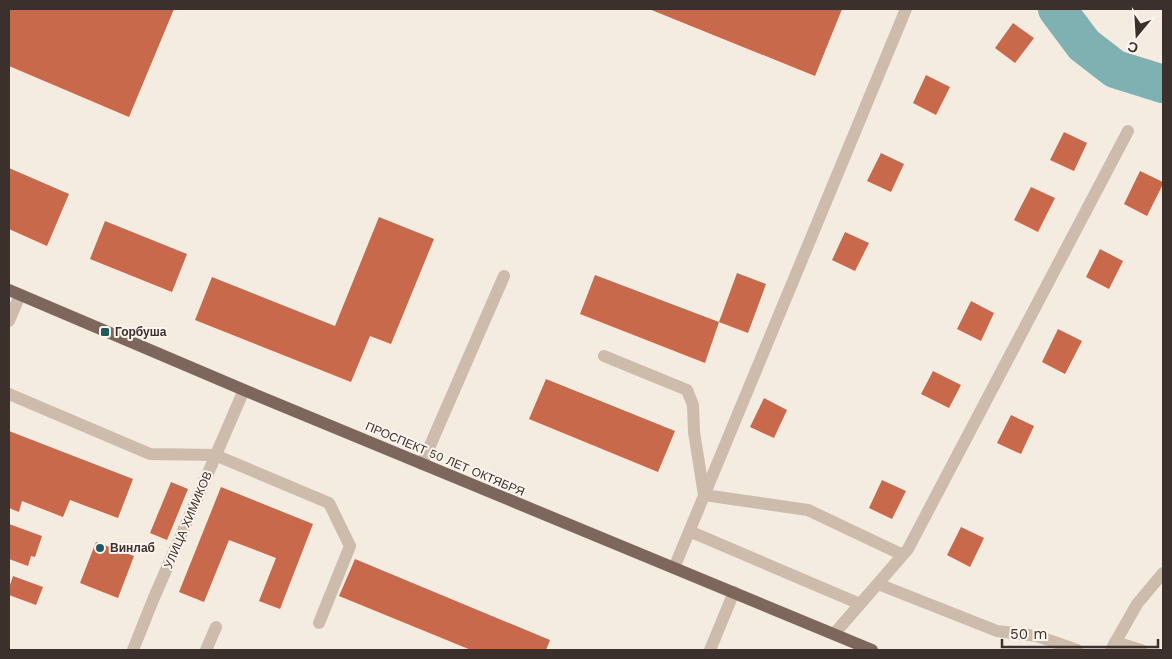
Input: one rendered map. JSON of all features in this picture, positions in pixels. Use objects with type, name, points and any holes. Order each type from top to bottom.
[{"type":"main road","name":"ПРОСПЕКТ 50 ЛЕТ ОКТЯБРЯ","points":[[14,292],[244,390],[872,650]]},
{"type":"street","points":[[674,568],[906,9]]},
{"type":"street","points":[[834,634],[908,549],[1128,131]]},
{"type":"street","points":[[422,464],[504,276]]},
{"type":"street","points":[[9,321],[14,292]]},
{"type":"street","points":[[604,356],[687,390],[693,405],[694,432],[704,495]]},
{"type":"street","name":"УЛИЦА ХИМИКОВ","points":[[133,650],[244,390]]},
{"type":"street","points":[[9,394],[150,454],[216,455],[330,503],[350,546],[319,623]]},
{"type":"street","points":[[704,495],[808,510],[903,555]]},
{"type":"street","points":[[689,531],[860,604]]},
{"type":"street","points":[[1142,650],[1113,646],[1137,604],[1163,573]]},
{"type":"street","points":[[878,584],[997,631],[1037,636],[1077,650]]},
{"type":"street","points":[[710,650],[734,592]]},
{"type":"street","points":[[206,650],[216,627]]},
{"type":"building","points":[[9,9],[174,9],[129,117],[9,66]]},
{"type":"building","points":[[649,9],[842,9],[815,76]]},
{"type":"building","points":[[1013,23],[1034,38],[1015,63],[995,48]]},
{"type":"building","points":[[926,75],[950,87],[936,115],[913,103]]},
{"type":"building","points":[[1064,132],[1087,143],[1074,171],[1050,160]]},
{"type":"building","points":[[881,153],[904,164],[891,192],[867,181]]},
{"type":"building","points":[[9,168],[69,194],[47,246],[9,229]]},
{"type":"building","points":[[1140,171],[1163,182],[1147,216],[1124,204]]},
{"type":"building","points":[[1031,187],[1055,198],[1038,232],[1014,220]]},
{"type":"building","points":[[379,217],[434,239],[391,344],[370,336],[351,382],[195,320],[212,277],[335,326]]},
{"type":"building","points":[[105,221],[187,254],[172,292],[90,259]]},
{"type":"building","points":[[845,232],[869,243],[855,271],[832,260]]},
{"type":"building","points":[[1100,249],[1123,261],[1109,289],[1086,277]]},
{"type":"building","points":[[737,273],[766,284],[748,333],[719,322]]},
{"type":"building","points":[[595,275],[719,322],[705,363],[580,314]]},
{"type":"building","points":[[971,301],[994,313],[981,341],[957,329]]},
{"type":"building","points":[[1058,329],[1082,341],[1065,374],[1042,362]]},
{"type":"building","points":[[933,371],[961,385],[949,408],[921,394]]},
{"type":"building","points":[[546,379],[675,431],[658,472],[529,419]]},
{"type":"building","points":[[764,398],[787,410],[774,438],[750,427]]},
{"type":"building","points":[[1011,415],[1034,426],[1021,454],[997,443]]},
{"type":"building","points":[[9,431],[133,479],[118,518],[70,500],[63,517],[22,501],[19,512],[9,508]]},
{"type":"building","points":[[882,480],[906,491],[892,519],[869,508]]},
{"type":"building","points":[[171,482],[188,489],[167,540],[150,533]]},
{"type":"building","points":[[221,487],[313,524],[280,609],[259,601],[276,558],[229,540],[204,602],[179,592]]},
{"type":"building","points":[[9,524],[42,536],[35,557],[31,556],[28,566],[9,559]]},
{"type":"building","points":[[961,527],[984,538],[970,567],[947,555]]},
{"type":"building","points":[[96,542],[134,556],[118,598],[80,583]]},
{"type":"building","points":[[355,559],[550,640],[546,650],[471,650],[339,596]]},
{"type":"building","points":[[13,576],[43,587],[36,605],[9,595]]},
{"type":"waterway","points":[[1057,9],[1084,45],[1115,69],[1163,84]]},
{"type":"place","name":"Горбуша","points":[[105,332]]},
{"type":"place","name":"Винлаб","points":[[100,548]]}]
